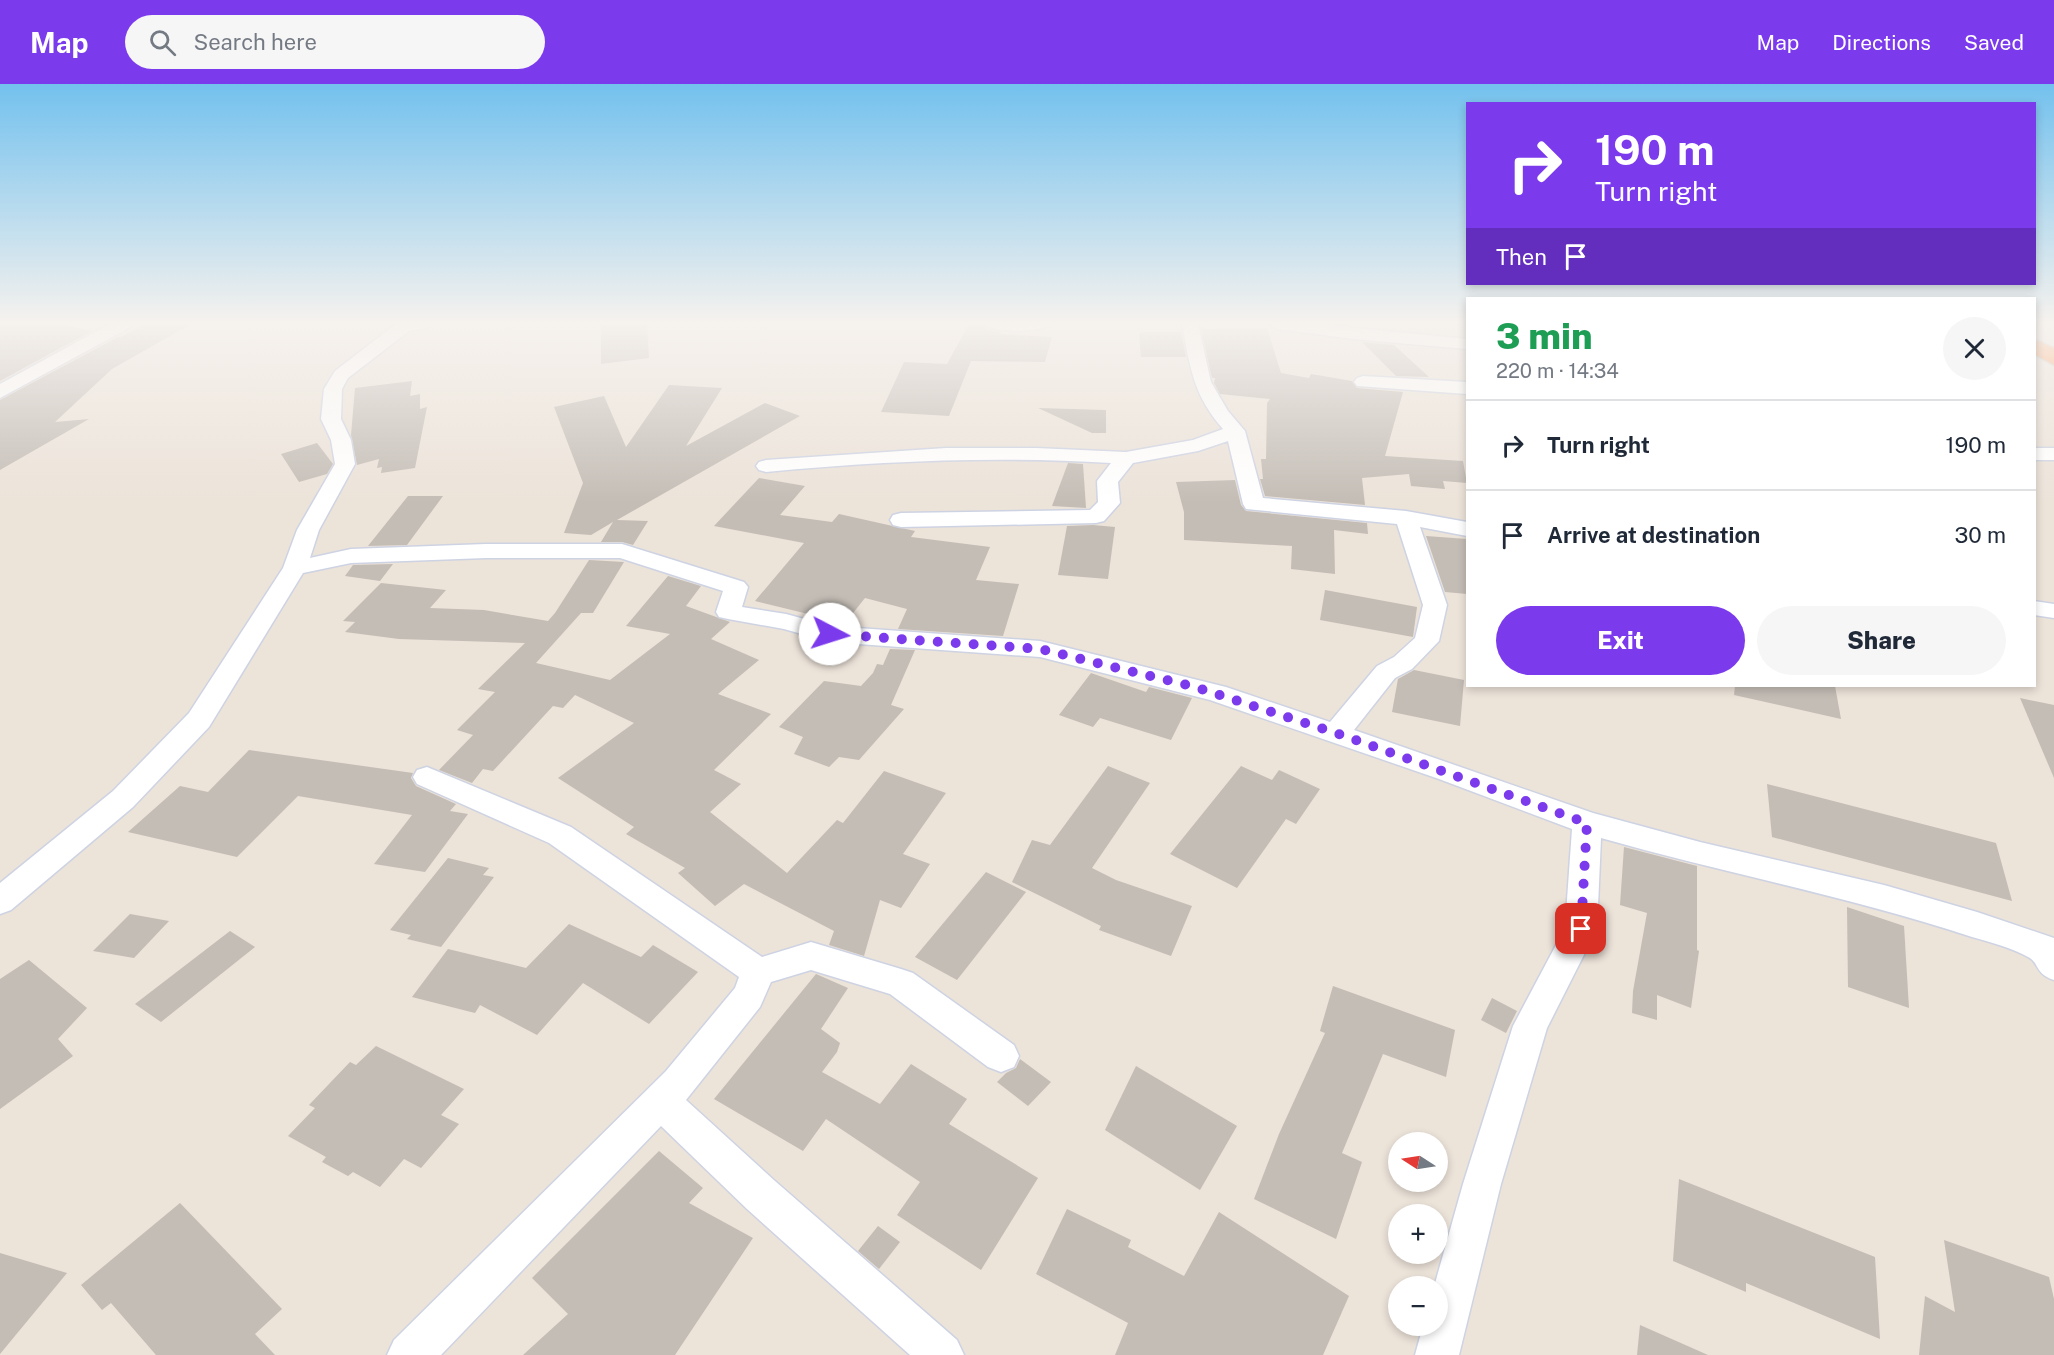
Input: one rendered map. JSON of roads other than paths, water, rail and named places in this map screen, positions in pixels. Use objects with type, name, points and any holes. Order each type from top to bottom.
[{"type":"street","points":[[0,392],[16,383]]},
{"type":"street","points":[[0,901],[123,799],[199,720],[296,568],[308,530],[345,464],[341,440],[331,419],[333,389],[336,383]]},
{"type":"street","points":[[1203,383],[1220,414],[1235,431],[1254,504],[1406,518],[1466,529]]},
{"type":"street","points":[[1386,383],[1466,388]]},
{"type":"street","points":[[766,466],[852,457],[1054,453],[1126,458],[1198,445],[1235,431]]},
{"type":"street","points":[[2036,454],[2054,454]]},
{"type":"street","points":[[901,520],[1096,516],[1109,503],[1107,482],[1126,458]]},
{"type":"street","points":[[1336,733],[1386,672],[1403,663],[1427,641],[1435,605],[1406,518]]},
{"type":"street","points":[[296,568],[351,556],[486,551],[622,551],[736,587],[728,612],[786,622],[830,634],[1040,649],[1217,693],[1587,823],[1700,854],[1884,898],[1977,925],[2042,948],[2054,966]]},
{"type":"street","points":[[2036,608],[2054,611]]},
{"type":"street","points":[[427,777],[560,835],[758,972]]},
{"type":"street","points":[[1437,1355],[1482,1184],[1530,1026],[1581,929],[1587,823]]},
{"type":"street","points":[[758,972],[811,956],[901,983],[1000,1056]]},
{"type":"street","points":[[408,1355],[436,1330],[679,1083],[748,997],[758,972]]},
{"type":"street","points":[[661,1101],[761,1195],[942,1355]]}]
